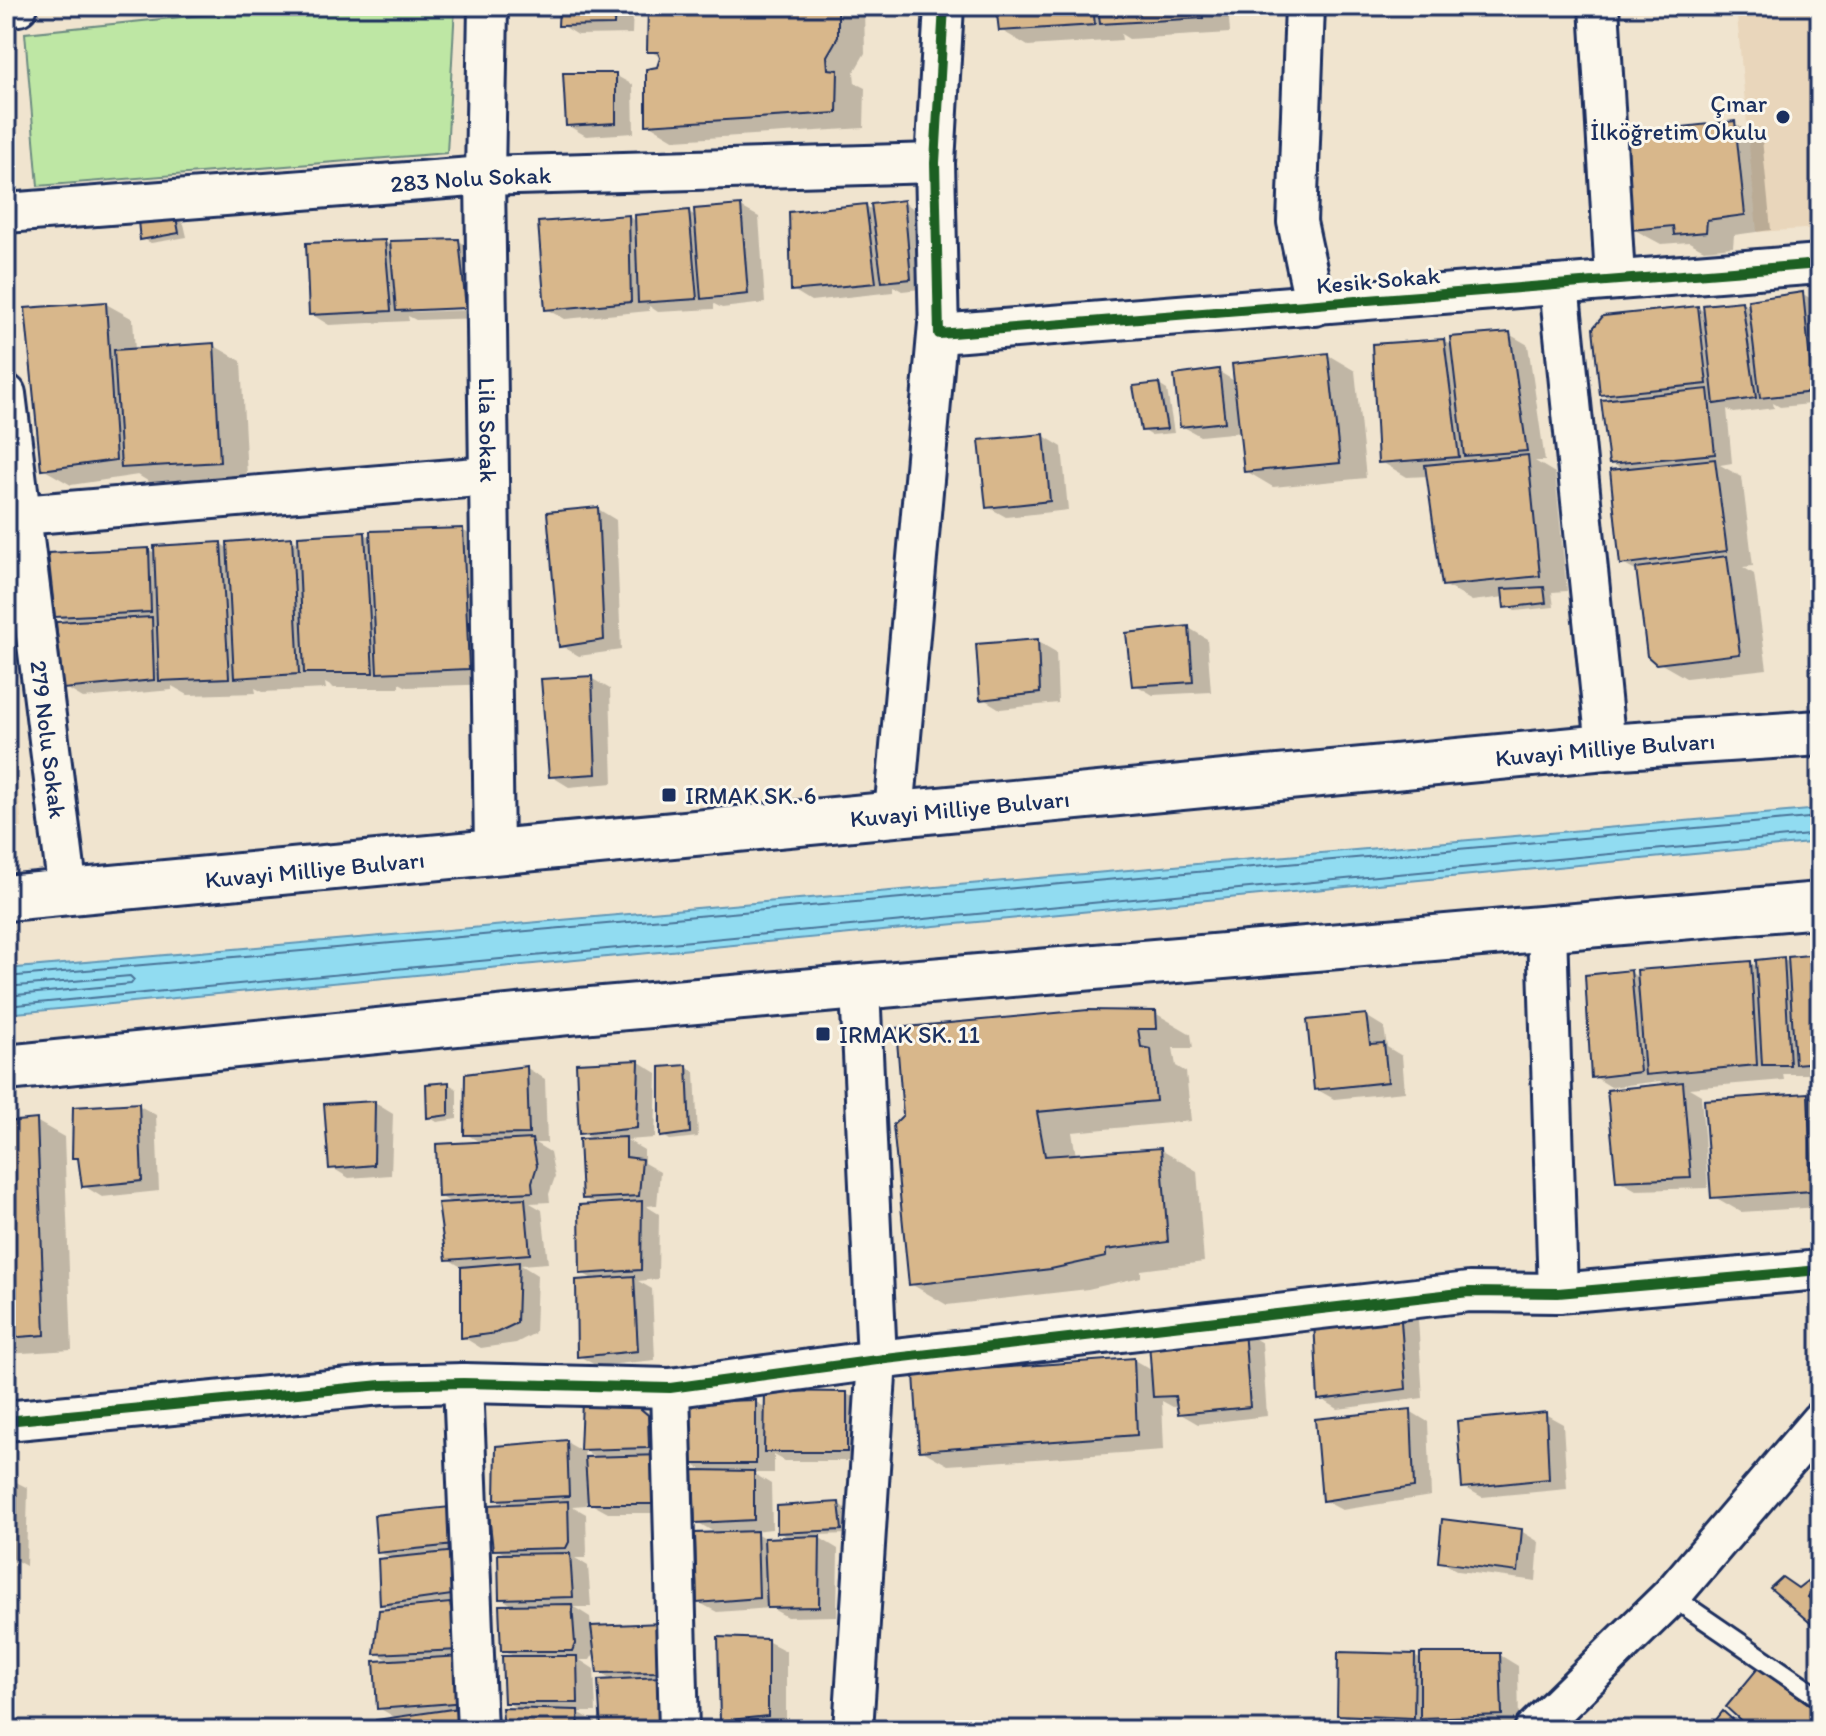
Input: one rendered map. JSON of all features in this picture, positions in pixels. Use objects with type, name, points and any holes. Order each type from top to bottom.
[{"type":"main road","name":"Kuvayi Milliye Bulvarı","points":[[6,898],[1606,747],[1820,733]]},
{"type":"main road","points":[[6,1068],[568,1012],[1820,905]]},
{"type":"street","points":[[6,7],[18,6]]},
{"type":"street","name":"Lila Sokak","points":[[488,6],[485,176],[494,852]]},
{"type":"street","points":[[894,814],[938,329],[935,163],[944,6]]},
{"type":"street","points":[[1305,6],[1297,222],[1315,306]]},
{"type":"street","points":[[1599,6],[1615,278]]},
{"type":"street","name":"283 Nolu Sokak","points":[[6,213],[485,176],[935,163]]},
{"type":"street","name":"Kesik Sokak","points":[[938,329],[1315,306],[1615,278],[1820,264]]},
{"type":"street","points":[[1559,285],[1606,747]]},
{"type":"street","name":"279 Nolu Sokak","points":[[6,394],[68,893]]},
{"type":"street","points":[[21,515],[489,476]]},
{"type":"street","points":[[1547,929],[1558,1293]]},
{"type":"street","points":[[853,1730],[877,1360],[860,988]]},
{"type":"street","points":[[6,1421],[381,1385],[463,1383],[670,1388],[877,1360],[1469,1292],[1558,1293],[1820,1270]]},
{"type":"street","points":[[463,1383],[477,1730]]},
{"type":"street","points":[[670,1388],[679,1730]]},
{"type":"street","points":[[1534,1730],[1671,1596],[1820,1421]]},
{"type":"lane","points":[[1671,1596],[1820,1698]]},
{"type":"shaded area","name":"Çınar İlköğretim Okulu","points":[[1736,6],[1820,6],[1820,228],[1757,232]]},
{"type":"shaded area","points":[[6,652],[22,828],[6,829]]},
{"type":"green space","points":[[290,6],[455,6],[447,153],[38,186],[25,33]]},
{"type":"water","points":[[1820,809],[1820,842],[6,1014],[6,969]]},
{"type":"building","points":[[559,6],[615,6],[614,25],[558,26]]},
{"type":"building","points":[[648,6],[838,6],[838,37],[827,56],[828,69],[838,70],[837,113],[646,125],[646,69],[657,67],[660,58],[658,52],[647,52]]},
{"type":"building","points":[[996,6],[1093,6],[1095,25],[999,31]]},
{"type":"building","points":[[1098,6],[1202,6],[1203,18],[1100,24]]},
{"type":"building","points":[[563,73],[616,73],[616,123],[566,126]]},
{"type":"building","points":[[1735,121],[1745,215],[1707,220],[1706,232],[1674,235],[1673,226],[1631,230],[1621,134]]},
{"type":"building","points":[[904,200],[911,279],[882,282],[871,204]]},
{"type":"building","points":[[866,204],[876,283],[791,291],[789,212]]},
{"type":"building","points":[[741,205],[748,294],[701,299],[694,209]]},
{"type":"building","points":[[689,210],[697,299],[638,303],[635,215]]},
{"type":"building","points":[[629,215],[631,302],[545,310],[538,222]]},
{"type":"building","points":[[176,217],[179,233],[140,240],[138,221]]},
{"type":"building","points":[[459,239],[466,308],[396,311],[390,241]]},
{"type":"building","points":[[385,240],[391,311],[309,315],[306,243]]},
{"type":"building","points":[[1803,292],[1813,392],[1760,398],[1748,300]]},
{"type":"building","points":[[1742,301],[1756,398],[1714,404],[1703,305]]},
{"type":"building","points":[[106,302],[116,460],[41,470],[25,308]]},
{"type":"building","points":[[1698,306],[1707,384],[1600,395],[1593,328],[1603,316]]},
{"type":"building","points":[[1510,332],[1527,451],[1464,456],[1450,337]]},
{"type":"building","points":[[1444,339],[1459,457],[1378,463],[1372,344]]},
{"type":"building","points":[[214,343],[220,462],[121,468],[114,350]]},
{"type":"building","points":[[1328,353],[1340,463],[1244,472],[1232,364]]},
{"type":"building","points":[[1219,369],[1225,422],[1180,427],[1174,375]]},
{"type":"building","points":[[1159,383],[1167,429],[1141,431],[1133,386]]},
{"type":"building","points":[[1708,389],[1715,454],[1609,464],[1601,400]]},
{"type":"building","points":[[1044,434],[1050,501],[986,508],[979,440]]},
{"type":"building","points":[[1528,455],[1540,576],[1442,586],[1425,465]]},
{"type":"building","points":[[1715,459],[1727,551],[1620,565],[1610,470]]},
{"type":"building","points":[[598,507],[604,640],[559,647],[547,512]]},
{"type":"building","points":[[463,528],[469,669],[377,673],[370,531]]},
{"type":"building","points":[[365,532],[373,673],[304,673],[298,536]]},
{"type":"building","points":[[292,537],[299,674],[234,678],[227,542]]},
{"type":"building","points":[[221,542],[229,678],[159,681],[154,546]]},
{"type":"building","points":[[149,548],[151,612],[55,617],[48,553]]},
{"type":"building","points":[[1727,556],[1740,654],[1656,664],[1647,656],[1636,568]]},
{"type":"building","points":[[1544,587],[1546,603],[1504,608],[1502,589]]},
{"type":"building","points":[[152,617],[154,680],[63,689],[56,622]]},
{"type":"building","points":[[1189,626],[1193,682],[1132,686],[1126,633]]},
{"type":"building","points":[[1038,639],[1040,693],[980,700],[976,644]]},
{"type":"building","points":[[592,676],[596,774],[549,777],[541,679]]},
{"type":"building","points":[[1820,954],[1820,1062],[1795,1064],[1788,957]]},
{"type":"building","points":[[1784,957],[1790,1065],[1762,1065],[1756,960]]},
{"type":"building","points":[[1751,961],[1757,1065],[1645,1075],[1637,970]]},
{"type":"building","points":[[1631,970],[1640,1072],[1591,1078],[1585,975]]},
{"type":"building","points":[[1088,1010],[1156,1011],[1157,1029],[1138,1029],[1141,1047],[1151,1049],[1156,1101],[1037,1112],[1045,1156],[1161,1148],[1168,1242],[1106,1250],[1106,1257],[1051,1269],[909,1285],[893,1125],[903,1115],[896,1028]]},
{"type":"building","points":[[1366,1014],[1370,1044],[1384,1043],[1388,1082],[1314,1090],[1307,1020]]},
{"type":"building","points":[[639,1060],[637,1128],[579,1134],[576,1063]]},
{"type":"building","points":[[687,1065],[690,1133],[660,1137],[660,1067]]},
{"type":"building","points":[[527,1066],[529,1134],[464,1135],[465,1074]]},
{"type":"building","points":[[449,1082],[449,1115],[427,1118],[426,1084]]},
{"type":"building","points":[[1683,1082],[1691,1178],[1616,1181],[1607,1090]]},
{"type":"building","points":[[1808,1093],[1812,1191],[1711,1198],[1704,1100]]},
{"type":"building","points":[[375,1101],[374,1165],[329,1169],[324,1104]]},
{"type":"building","points":[[139,1103],[142,1181],[82,1187],[78,1158],[72,1158],[73,1107]]},
{"type":"building","points":[[37,1119],[45,1335],[6,1338],[6,1122]]},
{"type":"building","points":[[626,1137],[626,1157],[642,1159],[639,1196],[582,1199],[579,1139]]},
{"type":"building","points":[[532,1139],[537,1166],[532,1182],[533,1192],[438,1197],[436,1144]]},
{"type":"building","points":[[525,1198],[530,1254],[446,1260],[438,1203]]},
{"type":"building","points":[[642,1201],[641,1270],[580,1274],[579,1205]]},
{"type":"building","points":[[519,1262],[517,1323],[496,1333],[461,1338],[461,1267]]},
{"type":"building","points":[[634,1276],[638,1351],[577,1357],[576,1280]]},
{"type":"building","points":[[1400,1307],[1406,1389],[1318,1400],[1314,1321]]},
{"type":"building","points":[[1244,1330],[1250,1407],[1178,1414],[1175,1396],[1153,1397],[1149,1342]]},
{"type":"building","points":[[1134,1358],[1137,1435],[919,1451],[914,1374]]},
{"type":"building","points":[[765,1391],[847,1392],[847,1452],[764,1452]]},
{"type":"building","points":[[629,1399],[648,1415],[649,1448],[580,1450],[582,1401]]},
{"type":"building","points":[[756,1400],[756,1464],[689,1464],[690,1402]]},
{"type":"building","points":[[1411,1409],[1414,1487],[1322,1501],[1315,1419]]},
{"type":"building","points":[[1546,1412],[1549,1479],[1462,1488],[1457,1421]]},
{"type":"building","points":[[567,1440],[569,1496],[495,1500],[496,1446]]},
{"type":"building","points":[[664,1455],[660,1504],[588,1504],[585,1457]]},
{"type":"building","points":[[693,1470],[754,1471],[754,1520],[695,1523]]},
{"type":"building","points":[[6,1475],[10,1475],[9,1557],[6,1556]]},
{"type":"building","points":[[568,1501],[569,1542],[566,1548],[493,1550],[488,1505]]},
{"type":"building","points":[[839,1502],[842,1530],[777,1533],[777,1506]]},
{"type":"building","points":[[450,1507],[454,1545],[377,1553],[374,1515]]},
{"type":"building","points":[[1442,1519],[1522,1529],[1518,1572],[1438,1562]]},
{"type":"building","points":[[757,1531],[759,1598],[697,1603],[695,1533]]},
{"type":"building","points":[[820,1536],[819,1607],[767,1608],[764,1538]]},
{"type":"building","points":[[457,1551],[459,1594],[380,1605],[378,1559]]},
{"type":"building","points":[[570,1553],[573,1597],[499,1599],[498,1554]]},
{"type":"building","points":[[1782,1577],[1798,1588],[1811,1578],[1817,1583],[1808,1597],[1820,1606],[1820,1623],[1816,1628],[1770,1588]]},
{"type":"building","points":[[450,1603],[459,1650],[374,1654],[379,1610]]},
{"type":"building","points":[[572,1604],[575,1644],[572,1651],[501,1651],[499,1605]]},
{"type":"building","points":[[661,1623],[663,1672],[597,1673],[591,1626]]},
{"type":"building","points":[[718,1637],[768,1639],[768,1716],[720,1721]]},
{"type":"building","points":[[1338,1652],[1415,1654],[1414,1718],[1337,1715]]},
{"type":"building","points":[[1420,1653],[1500,1653],[1502,1715],[1420,1718]]},
{"type":"building","points":[[463,1656],[466,1702],[377,1709],[374,1661]]},
{"type":"building","points":[[502,1656],[577,1656],[578,1703],[504,1703]]},
{"type":"building","points":[[1758,1668],[1820,1712],[1820,1730],[1751,1730],[1726,1707]]},
{"type":"building","points":[[662,1677],[662,1727],[601,1730],[598,1680]]},
{"type":"building","points":[[466,1707],[468,1730],[377,1730],[376,1720]]},
{"type":"building","points":[[502,1708],[578,1710],[579,1730],[504,1730]]},
{"type":"building","points":[[1723,1711],[1744,1730],[1708,1730]]},
{"type":"cycle path","points":[[944,6],[935,163],[939,334],[1820,264]]},
{"type":"cycle path","points":[[6,1421],[381,1385],[463,1383],[670,1388],[877,1360],[1469,1292],[1558,1293],[1820,1270]]},
{"type":"place","name":"Çınar İlköğretim Okulu","points":[[1783,117]]},
{"type":"place","name":"IRMAK SK. 6","points":[[669,795]]},
{"type":"place","name":"IRMAK SK. 11","points":[[823,1034]]}]
